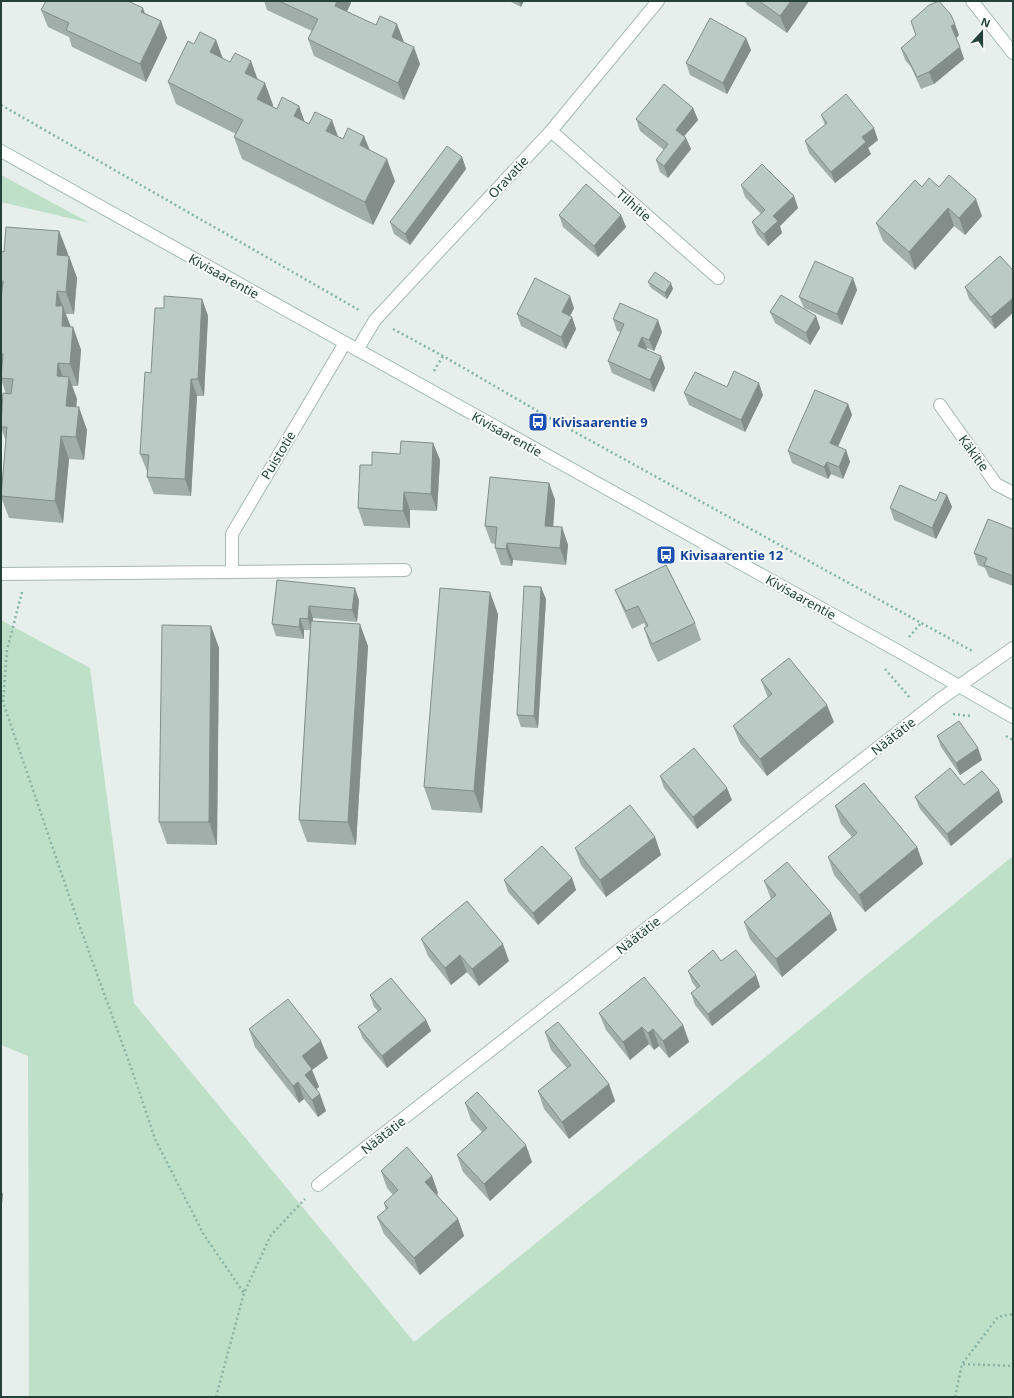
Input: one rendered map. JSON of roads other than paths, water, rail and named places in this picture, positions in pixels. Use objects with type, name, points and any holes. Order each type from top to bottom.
[{"type":"street","name":"Oravatie","points":[[357,350],[375,320],[551,131],[658,1]]},
{"type":"street","points":[[972,1],[1013,52]]},
{"type":"street","name":"Tilhitie","points":[[551,131],[718,278]]},
{"type":"street","name":"Kivisaarentie","points":[[1,151],[892,647],[1013,717]]},
{"type":"street","name":"Puistotie","points":[[232,572],[232,534],[345,343]]},
{"type":"street","name":"Käkitie","points":[[940,406],[996,484],[1013,493]]},
{"type":"street","points":[[1,574],[405,570]]},
{"type":"street","name":"Näätätie","points":[[318,1185],[923,712],[1013,648]]},
{"type":"place","name":"Kivisaarentie 9","points":[[538,422]]},
{"type":"place","name":"Kivisaarentie 12","points":[[666,555]]}]
